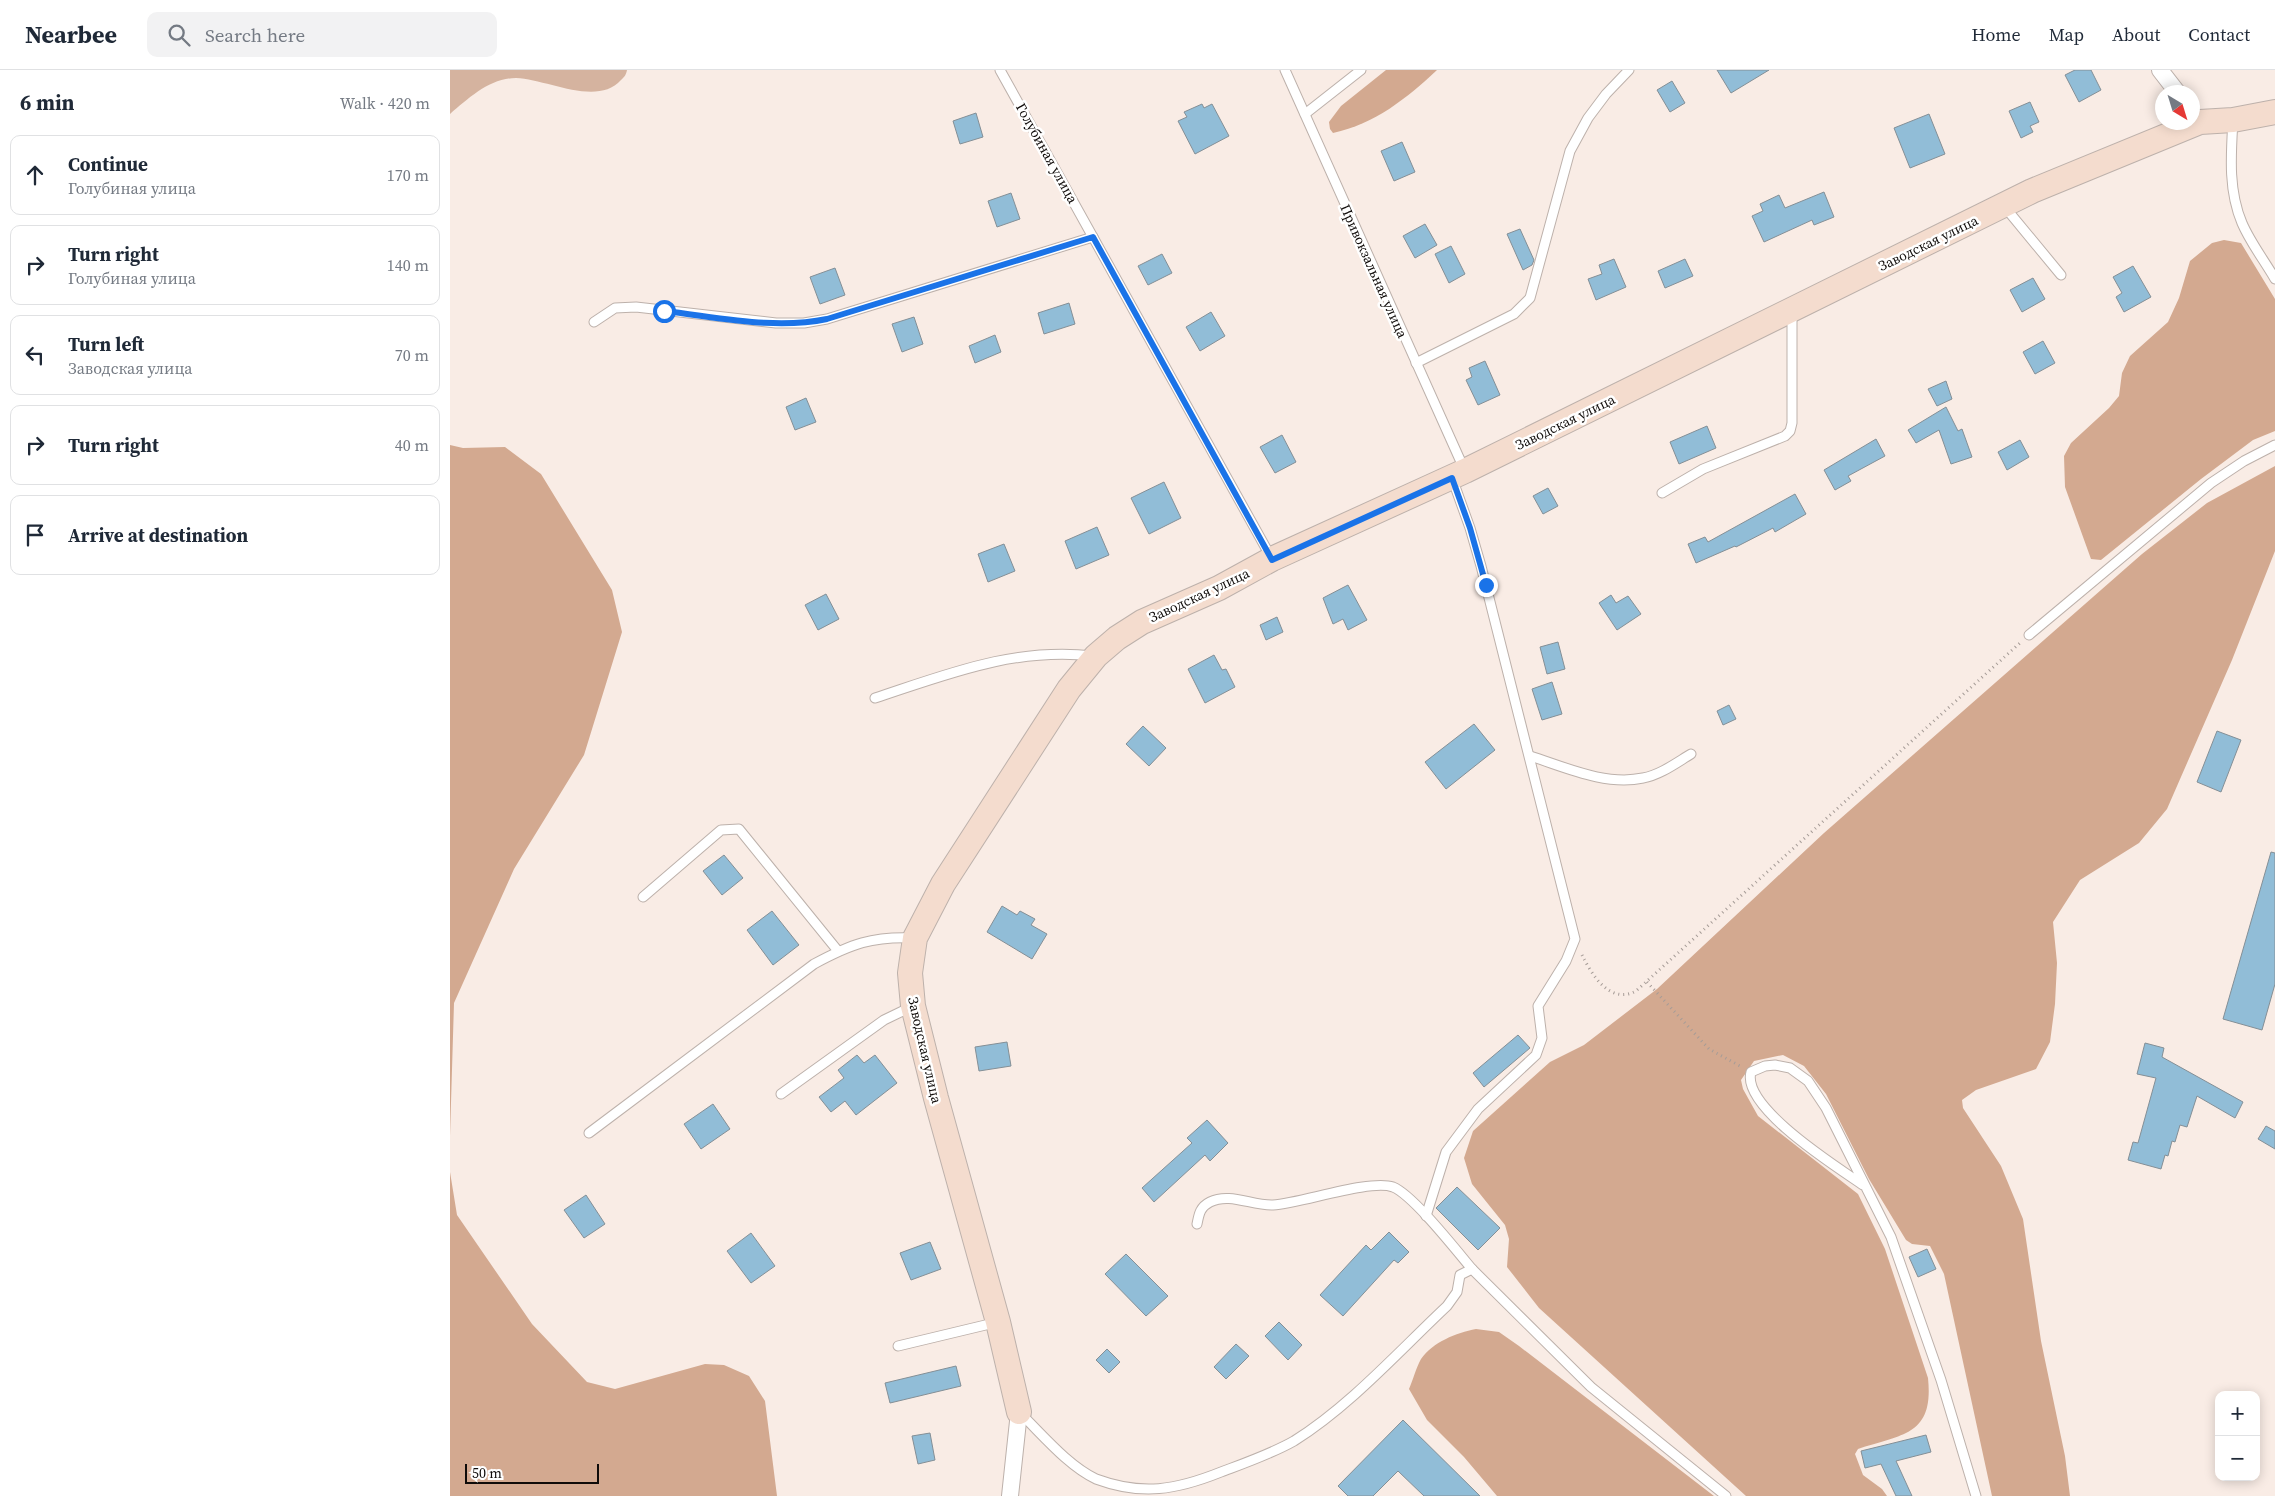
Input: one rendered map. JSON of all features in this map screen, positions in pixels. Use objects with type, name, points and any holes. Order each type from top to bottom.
[{"type":"street","points":[[2160,70],[2172,85]]},
{"type":"street","name":"Заводская улица","points":[[2200,117],[2233,120],[2275,112]]},
{"type":"street","name":"Заводская улица","points":[[1019,1412],[998,1322],[938,1107],[913,1006],[910,973],[915,938],[943,884],[1069,689],[1096,656],[1117,638],[1142,622],[1219,588],[1272,560],[1458,474],[1792,311],[2032,191],[2167,130]]},
{"type":"street","points":[[1010,1496],[1019,1412]]},
{"type":"lane","name":"Голубиная улица","points":[[1000,70],[1272,560]]},
{"type":"lane","name":"Привокзальная улица","points":[[1285,70],[1416,363],[1458,474],[1470,528],[1530,756],[1575,939]]},
{"type":"lane","points":[[1305,114],[1361,70]]},
{"type":"lane","points":[[1416,363],[1514,314],[1530,298],[1570,151],[1588,118],[1606,94],[1629,70]]},
{"type":"lane","points":[[2233,120],[2231,170],[2234,200],[2242,223],[2275,279]]},
{"type":"lane","points":[[2004,206],[2060,275]]},
{"type":"lane","points":[[594,322],[615,308],[636,307],[776,323],[804,324],[827,319],[1093,237]]},
{"type":"lane","points":[[1662,493],[1703,469],[1785,436],[1790,430],[1792,423],[1792,311]]},
{"type":"lane","points":[[2029,635],[2211,483],[2275,445]]},
{"type":"lane","points":[[874,698],[1012,656],[1036,654],[1096,656]]},
{"type":"lane","points":[[1530,756],[1608,779],[1628,779],[1642,778],[1655,774],[1691,754]]},
{"type":"lane","points":[[643,897],[721,830],[739,829],[838,951]]},
{"type":"lane","points":[[589,1133],[814,964],[838,951],[870,940],[887,937],[915,938]]},
{"type":"lane","points":[[1426,1216],[1446,1152],[1478,1109],[1536,1055],[1542,1038],[1538,1006],[1566,961],[1575,939]]},
{"type":"lane","points":[[781,1094],[884,1020],[913,1006]]},
{"type":"lane","points":[[1863,1185],[1777,1120],[1753,1092],[1750,1083],[1752,1072],[1765,1066],[1785,1066],[1797,1072],[1808,1081],[1826,1108],[1863,1185],[1891,1237],[1938,1372],[1976,1496]]},
{"type":"lane","points":[[1197,1224],[1200,1210],[1210,1202],[1223,1198],[1272,1205],[1373,1186],[1393,1187],[1426,1216],[1472,1269],[1592,1387],[1726,1496]]},
{"type":"lane","points":[[1019,1412],[1070,1461],[1095,1478],[1134,1490],[1161,1494],[1264,1455],[1292,1442],[1315,1426],[1345,1402],[1448,1306],[1457,1292],[1460,1275],[1472,1269]]},
{"type":"lane","points":[[898,1346],[998,1322]]},
{"type":"path","points":[[1575,939],[1596,979],[1608,991],[1620,995],[1631,994],[1647,982],[2029,635]]},
{"type":"path","points":[[1647,982],[1709,1049],[1752,1072]]},
{"type":"shaded area","points":[[450,70],[627,70],[621,80],[611,88],[599,91],[571,90],[528,79],[516,78],[497,81],[480,90],[450,114]]},
{"type":"shaded area","points":[[1386,70],[1437,70],[1389,109],[1363,123],[1333,133],[1329,122],[1341,106]]},
{"type":"shaded area","points":[[2224,240],[2241,243],[2275,299],[2275,431],[2253,440],[2201,479],[2101,560],[2091,559],[2065,487],[2064,456],[2071,443],[2109,408],[2119,396],[2122,373],[2130,356],[2168,322],[2179,298],[2190,261],[2212,243]]},
{"type":"shaded area","points":[[450,445],[463,448],[505,447],[541,474],[612,590],[622,632],[584,755],[514,869],[454,1003],[450,1136]]},
{"type":"shaded area","points":[[2275,466],[2275,551],[2232,660],[2167,809],[2139,843],[2080,880],[2053,922],[2057,963],[2055,1004],[2050,1042],[2036,1069],[1976,1090],[1962,1100],[1963,1108],[2001,1166],[2023,1219],[2041,1341],[2065,1456],[2070,1496],[1992,1496],[1944,1274],[1930,1246],[1912,1244],[1906,1240],[1869,1179],[1826,1094],[1804,1066],[1783,1055],[1754,1061],[1741,1080],[1743,1089],[1758,1116],[1858,1194],[1885,1249],[1928,1378],[1929,1397],[1926,1411],[1920,1422],[1912,1430],[1858,1449],[1855,1454],[1863,1475],[1882,1489],[1887,1496],[1746,1496],[1539,1308],[1507,1267],[1509,1239],[1505,1225],[1472,1184],[1464,1158],[1473,1131],[1550,1062],[1584,1045],[1657,989],[1824,833],[2142,554],[2207,503]]},
{"type":"shaded area","points":[[450,1172],[457,1215],[532,1324],[587,1382],[615,1389],[705,1364],[724,1365],[749,1376],[765,1401],[777,1496],[450,1496]]},
{"type":"shaded area","points":[[1476,1329],[1499,1332],[1519,1346],[1714,1496],[1497,1496],[1464,1457],[1427,1420],[1409,1389],[1421,1359],[1426,1353],[1438,1343]]},
{"type":"building","points":[[1717,70],[1769,70],[1731,93]]},
{"type":"building","points":[[2075,70],[2091,70],[2101,90],[2079,102],[2065,75]]},
{"type":"building","points":[[1672,81],[1685,103],[1670,112],[1657,90]]},
{"type":"building","points":[[2030,102],[2039,122],[2030,126],[2033,132],[2021,138],[2009,111]]},
{"type":"building","points":[[1202,104],[1204,108],[1212,104],[1229,136],[1195,154],[1178,121],[1187,117],[1184,112]]},
{"type":"building","points":[[976,113],[983,137],[960,144],[953,121]]},
{"type":"building","points":[[1929,114],[1945,154],[1910,168],[1894,128]]},
{"type":"building","points":[[1402,142],[1415,172],[1394,181],[1381,151]]},
{"type":"building","points":[[1824,192],[1834,217],[1814,225],[1812,220],[1764,242],[1752,216],[1763,211],[1760,204],[1779,195],[1785,208]]},
{"type":"building","points":[[1011,193],[1020,219],[997,227],[988,201]]},
{"type":"building","points":[[1425,224],[1437,245],[1415,258],[1403,236]]},
{"type":"building","points":[[1520,229],[1534,260],[1532,265],[1523,270],[1507,234]]},
{"type":"building","points":[[1451,246],[1465,274],[1449,283],[1435,254]]},
{"type":"building","points":[[1162,254],[1172,273],[1148,285],[1138,266]]},
{"type":"building","points":[[1614,259],[1626,287],[1596,300],[1588,279],[1602,274],[1599,265]]},
{"type":"building","points":[[1685,259],[1693,276],[1665,288],[1658,271]]},
{"type":"building","points":[[2133,266],[2151,297],[2124,312],[2116,297],[2122,293],[2113,277]]},
{"type":"building","points":[[835,268],[845,295],[820,304],[810,277]]},
{"type":"building","points":[[2033,278],[2045,299],[2022,312],[2010,290]]},
{"type":"building","points":[[1069,303],[1075,324],[1044,334],[1038,313]]},
{"type":"building","points":[[1211,312],[1225,336],[1200,351],[1186,327]]},
{"type":"building","points":[[914,317],[923,344],[902,352],[892,324]]},
{"type":"building","points":[[995,335],[1001,352],[975,363],[969,346]]},
{"type":"building","points":[[2043,341],[2055,363],[2035,374],[2023,352]]},
{"type":"building","points":[[1485,361],[1500,395],[1478,405],[1466,380],[1472,377],[1469,368]]},
{"type":"building","points":[[1946,381],[1952,399],[1937,406],[1928,389]]},
{"type":"building","points":[[806,398],[816,422],[795,430],[786,407]]},
{"type":"building","points":[[1946,407],[1958,431],[1962,429],[1972,457],[1951,464],[1939,430],[1916,443],[1908,430]]},
{"type":"building","points":[[1707,426],[1716,448],[1679,464],[1670,442]]},
{"type":"building","points":[[1282,435],[1296,462],[1275,473],[1260,447]]},
{"type":"building","points":[[1876,439],[1885,456],[1848,476],[1851,481],[1835,490],[1824,470]]},
{"type":"building","points":[[2020,440],[2029,457],[2007,470],[1998,452]]},
{"type":"building","points":[[1164,482],[1181,518],[1149,534],[1131,498]]},
{"type":"building","points":[[1548,488],[1558,506],[1543,514],[1533,496]]},
{"type":"building","points":[[1795,494],[1806,514],[1775,532],[1773,528],[1736,547],[1696,563],[1688,544],[1705,537],[1708,542]]},
{"type":"building","points":[[1097,527],[1109,555],[1076,569],[1065,541]]},
{"type":"building","points":[[1004,544],[1015,571],[988,582],[978,554]]},
{"type":"building","points":[[1348,585],[1367,620],[1348,630],[1343,619],[1333,624],[1323,598]]},
{"type":"building","points":[[826,594],[839,619],[818,630],[805,605]]},
{"type":"building","points":[[1611,595],[1616,603],[1628,596],[1641,614],[1617,630],[1599,603]]},
{"type":"building","points":[[1277,617],[1283,632],[1266,640],[1260,625]]},
{"type":"building","points":[[1558,642],[1565,669],[1547,674],[1540,647]]},
{"type":"building","points":[[1214,655],[1222,670],[1226,669],[1235,687],[1205,703],[1188,669]]},
{"type":"building","points":[[1552,682],[1562,714],[1542,720],[1532,689]]},
{"type":"building","points":[[1729,705],[1736,719],[1723,725],[1717,711]]},
{"type":"building","points":[[1474,724],[1495,750],[1446,789],[1425,762]]},
{"type":"building","points":[[1143,726],[1166,748],[1149,766],[1126,744]]},
{"type":"building","points":[[2217,731],[2241,740],[2221,792],[2197,782]]},
{"type":"building","points":[[2271,852],[2275,853],[2275,984],[2262,1030],[2223,1019]]},
{"type":"building","points":[[724,855],[743,878],[722,895],[703,871]]},
{"type":"building","points":[[1002,906],[1017,915],[1020,911],[1035,919],[1031,925],[1047,934],[1032,959],[987,932]]},
{"type":"building","points":[[772,911],[799,945],[773,965],[747,930]]},
{"type":"building","points":[[1518,1035],[1530,1048],[1484,1087],[1473,1073]]},
{"type":"building","points":[[1007,1042],[1011,1066],[979,1071],[975,1047]]},
{"type":"building","points":[[2145,1043],[2164,1048],[2162,1057],[2243,1102],[2235,1118],[2197,1096],[2187,1127],[2180,1125],[2175,1142],[2172,1141],[2168,1156],[2165,1155],[2161,1169],[2128,1160],[2133,1142],[2138,1143],[2156,1078],[2137,1074]]},
{"type":"building","points":[[857,1055],[864,1063],[875,1055],[897,1083],[856,1115],[845,1101],[831,1112],[819,1097],[844,1078],[838,1070]]},
{"type":"building","points":[[713,1104],[730,1129],[701,1149],[684,1124]]},
{"type":"building","points":[[1207,1120],[1228,1143],[1210,1161],[1205,1155],[1154,1202],[1142,1188],[1192,1143],[1187,1138]]},
{"type":"building","points":[[2266,1126],[2275,1131],[2275,1149],[2258,1139]]},
{"type":"building","points":[[1457,1187],[1500,1228],[1478,1250],[1436,1208]]},
{"type":"building","points":[[586,1195],[605,1224],[584,1238],[564,1210]]},
{"type":"building","points":[[1389,1232],[1409,1252],[1398,1263],[1394,1260],[1343,1316],[1320,1295],[1366,1245],[1371,1250]]},
{"type":"building","points":[[751,1233],[775,1266],[751,1283],[727,1251]]},
{"type":"building","points":[[930,1242],[941,1269],[911,1280],[900,1253]]},
{"type":"building","points":[[1927,1249],[1936,1269],[1918,1277],[1909,1257]]},
{"type":"building","points":[[1126,1254],[1168,1296],[1146,1316],[1105,1274]]},
{"type":"building","points":[[1279,1322],[1302,1345],[1288,1360],[1265,1336]]},
{"type":"building","points":[[1236,1344],[1249,1356],[1226,1379],[1214,1367]]},
{"type":"building","points":[[1107,1349],[1120,1362],[1109,1373],[1096,1360]]},
{"type":"building","points":[[956,1366],[961,1386],[890,1403],[885,1383]]},
{"type":"building","points":[[1403,1420],[1480,1496],[1424,1496],[1398,1471],[1373,1496],[1348,1496],[1338,1486]]},
{"type":"building","points":[[930,1433],[935,1460],[918,1464],[912,1436]]},
{"type":"building","points":[[1926,1435],[1931,1452],[1896,1461],[1912,1496],[1896,1496],[1881,1464],[1865,1468],[1861,1451]]},
{"type":"route","points":[[664,311],[776,323],[804,324],[827,319],[1093,237],[1272,560],[1452,478],[1470,528],[1486,585]]}]
